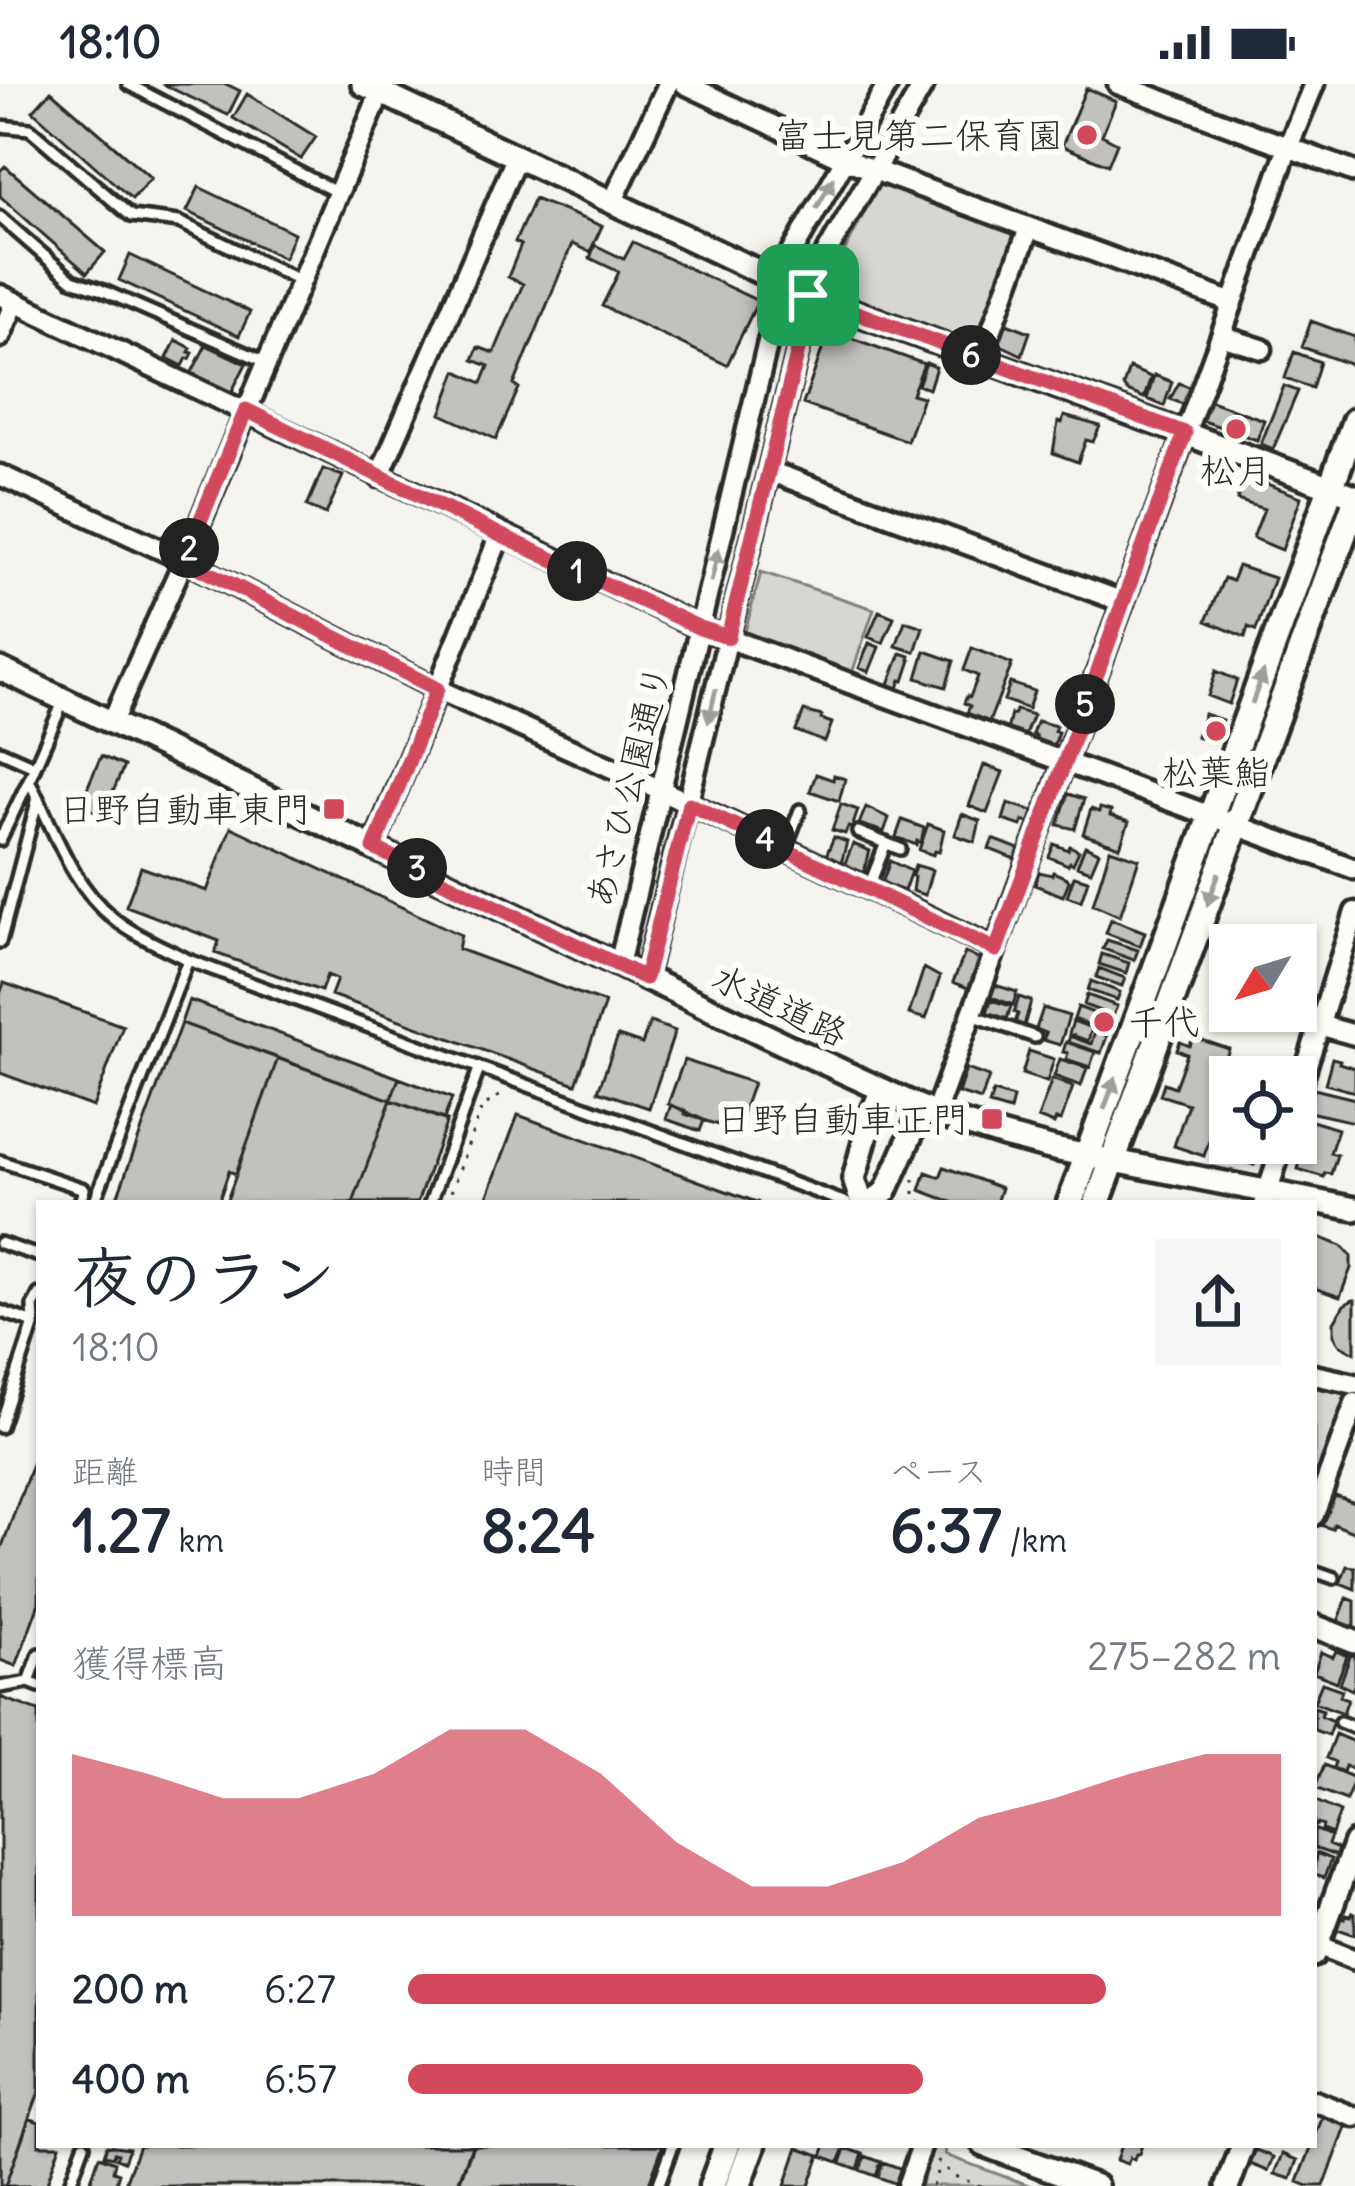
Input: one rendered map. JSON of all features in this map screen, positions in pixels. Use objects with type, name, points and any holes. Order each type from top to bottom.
[{"type":"main road","points":[[1098,1200],[1355,421]]},
{"type":"main road","points":[[1071,1200],[1355,499]]},
{"type":"main road","points":[[712,2186],[726,2148]]},
{"type":"main road","points":[[738,2186],[752,2148]]},
{"type":"street","points":[[612,203],[668,84]]},
{"type":"street","points":[[685,84],[844,159],[1233,304]]},
{"type":"street","name":"あさひ公園通り","points":[[619,965],[790,256],[888,84]]},
{"type":"street","name":"あさひ公園通り","points":[[645,978],[808,295],[818,268],[924,84]]},
{"type":"street","points":[[1118,84],[1355,172]]},
{"type":"street","points":[[876,1200],[886,1191],[929,1111],[973,1015],[1314,84]]},
{"type":"street","points":[[112,722],[339,194],[376,87],[808,295],[1355,499]]},
{"type":"street","points":[[379,477],[516,158]]},
{"type":"street","points":[[981,359],[1029,228]]},
{"type":"street","points":[[0,337],[8,298],[700,628],[1355,869]]},
{"type":"street","points":[[1221,336],[1262,349]]},
{"type":"street","points":[[769,471],[1123,602]]},
{"type":"street","points":[[0,475],[184,560],[437,689],[996,950]]},
{"type":"street","points":[[374,848],[500,535]]},
{"type":"street","name":"水道道路","points":[[0,669],[929,1111],[1004,1136],[1266,1197]]},
{"type":"street","points":[[1309,1056],[1355,912]]},
{"type":"street","points":[[1319,1025],[1355,1035]]},
{"type":"street","points":[[861,1200],[854,1179],[882,1090]]},
{"type":"street","points":[[1266,1197],[1276,1164]]},
{"type":"street","name":"水道道路","points":[[1317,1204],[1355,1209]]},
{"type":"street","points":[[1317,1376],[1355,1384]]},
{"type":"street","points":[[1317,1507],[1355,1403]]},
{"type":"street","points":[[1317,1626],[1355,1642]]},
{"type":"street","points":[[1317,1947],[1355,1843]]},
{"type":"street","points":[[1317,1950],[1355,1960]]},
{"type":"street","points":[[1317,2102],[1355,2116]]},
{"type":"street","points":[[907,2186],[921,2148]]},
{"type":"street","points":[[992,2148],[1096,2186]]},
{"type":"street","points":[[1228,2186],[1243,2148]]},
{"type":"lane","points":[[128,84],[339,194]]},
{"type":"lane","points":[[0,126],[30,129],[131,216],[179,222],[301,281]]},
{"type":"lane","points":[[0,217],[73,280],[266,362]]},
{"type":"lane","points":[[0,840],[64,700]]},
{"type":"lane","points":[[0,751],[34,766]]},
{"type":"lane","points":[[28,780],[96,902],[115,920],[188,960],[838,1200]]},
{"type":"lane","points":[[0,942],[38,798]]},
{"type":"lane","points":[[785,849],[800,810]]},
{"type":"lane","points":[[858,832],[900,849]]},
{"type":"lane","points":[[868,889],[886,843]]},
{"type":"lane","points":[[95,1200],[188,960]]},
{"type":"lane","points":[[973,1015],[1035,1037]]},
{"type":"lane","points":[[431,1200],[479,1069]]},
{"type":"lane","points":[[0,1161],[85,1190],[81,1200]]},
{"type":"lane","points":[[0,1243],[36,1255]]},
{"type":"lane","points":[[0,1425],[34,1323],[36,1300]]},
{"type":"lane","points":[[0,1311],[34,1323]]},
{"type":"lane","points":[[1317,1572],[1334,1578]]},
{"type":"lane","points":[[0,1687],[34,1684]]},
{"type":"lane","points":[[1340,1722],[1355,1728]]},
{"type":"lane","points":[[69,2186],[83,2148]]},
{"type":"lane","points":[[658,2186],[672,2148]]},
{"type":"path","points":[[448,1200],[482,1107],[502,1096]]},
{"type":"path","points":[[914,1178],[914,1195],[919,1200]]},
{"type":"path","points":[[932,2186],[940,2162],[954,2176],[981,2186]]},
{"type":"shaded area","points":[[883,175],[1023,234],[981,345],[827,287]]},
{"type":"shaded area","points":[[761,572],[874,609],[850,679],[743,639]]},
{"type":"shaded area","points":[[1317,1384],[1345,1390],[1349,1396],[1317,1484]]},
{"type":"shaded area","points":[[940,2148],[945,2155],[1031,2186],[915,2186],[928,2150]]},
{"type":"building","points":[[162,84],[226,84],[240,91],[228,115]]},
{"type":"building","points":[[1086,88],[1116,101],[1102,135],[1117,143],[1108,165],[1062,146]]},
{"type":"building","points":[[51,91],[151,178],[132,199],[33,111]]},
{"type":"building","points":[[247,94],[316,137],[301,159],[233,118]]},
{"type":"building","points":[[5,166],[105,252],[87,273],[0,196],[0,171]]},
{"type":"building","points":[[199,187],[294,233],[284,258],[187,211]]},
{"type":"building","points":[[534,199],[602,226],[590,252],[572,244],[496,439],[441,414],[457,371],[482,383],[489,366],[473,360],[478,347],[494,353],[523,284],[508,277],[521,245],[515,242]]},
{"type":"building","points":[[633,242],[758,301],[727,365],[602,306],[619,272],[590,258],[595,245],[624,259]]},
{"type":"building","points":[[130,255],[250,312],[239,336],[119,280]]},
{"type":"building","points":[[1311,321],[1355,337],[1355,366],[1302,347]]},
{"type":"building","points":[[1004,322],[1030,332],[1022,355],[1001,345],[998,336]]},
{"type":"building","points":[[829,330],[924,364],[912,394],[923,397],[907,441],[803,404]]},
{"type":"building","points":[[176,340],[193,353],[183,366],[167,358]]},
{"type":"building","points":[[206,345],[246,364],[231,393],[191,374]]},
{"type":"building","points":[[1294,352],[1320,362],[1312,388],[1285,378]]},
{"type":"building","points":[[926,363],[936,367],[929,389],[918,385]]},
{"type":"building","points":[[1129,368],[1151,377],[1144,398],[1123,386]]},
{"type":"building","points":[[1154,375],[1172,382],[1164,406],[1147,399]]},
{"type":"building","points":[[1179,383],[1192,388],[1185,405],[1170,399]]},
{"type":"building","points":[[1284,386],[1298,391],[1273,449],[1261,444]]},
{"type":"building","points":[[1205,399],[1264,420],[1257,440],[1198,419]]},
{"type":"building","points":[[1064,416],[1100,426],[1093,442],[1086,440],[1078,462],[1053,453],[1058,422]]},
{"type":"building","points":[[323,469],[343,476],[326,514],[307,506]]},
{"type":"building","points":[[1244,475],[1301,497],[1282,550],[1253,538],[1264,509],[1237,500]]},
{"type":"building","points":[[1238,566],[1274,578],[1256,630],[1248,627],[1245,637],[1206,621],[1224,578],[1232,581]]},
{"type":"building","points":[[879,611],[894,617],[883,643],[868,637]]},
{"type":"building","points":[[905,621],[923,627],[915,652],[896,646]]},
{"type":"building","points":[[869,643],[879,647],[869,672],[859,668]]},
{"type":"building","points":[[972,648],[1012,664],[989,722],[967,713],[970,706],[964,703],[978,676],[964,670]]},
{"type":"building","points":[[925,651],[954,661],[946,687],[917,678]]},
{"type":"building","points":[[901,653],[911,660],[898,688],[889,684]]},
{"type":"building","points":[[1216,671],[1237,680],[1229,704],[1208,696]]},
{"type":"building","points":[[1010,683],[1034,691],[1028,709],[1004,700]]},
{"type":"building","points":[[1016,710],[1033,715],[1024,737],[1007,731]]},
{"type":"building","points":[[804,711],[832,723],[825,742],[796,731]]},
{"type":"building","points":[[1204,714],[1222,720],[1214,742],[1196,736]]},
{"type":"building","points":[[1037,721],[1056,726],[1053,749],[1034,743]]},
{"type":"building","points":[[101,756],[124,766],[103,815],[86,807],[88,801],[83,798]]},
{"type":"building","points":[[984,765],[1003,772],[987,813],[969,806]]},
{"type":"building","points":[[816,774],[845,779],[839,801],[810,791]]},
{"type":"building","points":[[1068,794],[1084,799],[1075,829],[1058,825]]},
{"type":"building","points":[[1008,803],[1036,812],[1032,824],[1003,820]]},
{"type":"building","points":[[841,804],[858,810],[845,834],[832,830]]},
{"type":"building","points":[[866,807],[889,818],[884,832],[859,824]]},
{"type":"building","points":[[1100,808],[1129,822],[1120,847],[1083,834],[1091,809],[1099,812]]},
{"type":"building","points":[[962,814],[980,821],[975,842],[955,835]]},
{"type":"building","points":[[902,820],[924,828],[921,843],[896,837]]},
{"type":"building","points":[[928,824],[944,830],[939,852],[933,855],[919,850]]},
{"type":"building","points":[[231,827],[461,935],[458,949],[605,1003],[576,1084],[331,995],[337,979],[327,975],[321,991],[215,953],[219,941],[126,906],[141,867],[207,891]]},
{"type":"building","points":[[834,837],[847,842],[841,864],[825,858]]},
{"type":"building","points":[[993,839],[1019,849],[1015,859],[989,849]]},
{"type":"building","points":[[853,844],[870,851],[864,872],[843,868]]},
{"type":"building","points":[[1054,844],[1079,851],[1073,864],[1049,857]]},
{"type":"building","points":[[1085,846],[1099,852],[1091,871],[1077,866]]},
{"type":"building","points":[[1110,849],[1139,859],[1120,916],[1093,904]]},
{"type":"building","points":[[890,861],[911,871],[904,891],[882,883]]},
{"type":"building","points":[[915,865],[932,870],[925,895],[912,891]]},
{"type":"building","points":[[1039,872],[1067,878],[1063,896],[1035,885]]},
{"type":"building","points":[[1074,876],[1088,880],[1081,901],[1067,896]]},
{"type":"building","points":[[1111,919],[1145,932],[1140,946],[1106,933]]},
{"type":"building","points":[[1107,940],[1138,950],[1134,960],[1103,949]]},
{"type":"building","points":[[965,953],[981,960],[970,989],[953,982]]},
{"type":"building","points":[[1102,954],[1129,963],[1126,973],[1099,964]]},
{"type":"building","points":[[924,968],[940,977],[926,1019],[909,1014]]},
{"type":"building","points":[[1099,968],[1125,978],[1122,986],[1096,977]]},
{"type":"building","points":[[1091,981],[1120,992],[1117,1000],[1088,990]]},
{"type":"building","points":[[4,983],[123,1026],[93,1107],[0,1073]]},
{"type":"building","points":[[995,985],[1017,992],[1013,1005],[991,997]]},
{"type":"building","points":[[1087,995],[1117,1006],[1113,1016],[1084,1005]]},
{"type":"building","points":[[1019,997],[1031,1001],[1024,1026],[1015,1023]]},
{"type":"building","points":[[189,1000],[399,1078],[391,1100],[181,1023]]},
{"type":"building","points":[[991,1000],[1011,1006],[1007,1019],[987,1012]]},
{"type":"building","points":[[1078,1007],[1107,1018],[1102,1030],[1074,1019]]},
{"type":"building","points":[[1043,1008],[1069,1016],[1060,1045],[1043,1040],[1046,1033],[1036,1029]]},
{"type":"building","points":[[1073,1021],[1092,1028],[1088,1041],[1069,1034]]},
{"type":"building","points":[[650,1022],[675,1031],[649,1108],[598,1091],[618,1036],[642,1044]]},
{"type":"building","points":[[181,1023],[278,1058],[236,1174],[229,1171],[219,1200],[116,1200]]},
{"type":"building","points":[[1095,1031],[1107,1036],[1101,1053],[1068,1042],[1070,1036],[1091,1044]]},
{"type":"building","points":[[1193,1037],[1229,1049],[1227,1056],[1209,1056],[1209,1141],[1204,1156],[1174,1146],[1188,1104],[1160,1095],[1164,1083],[1175,1087],[1187,1054],[1177,1050],[1180,1042],[1190,1046]]},
{"type":"building","points":[[1066,1042],[1095,1052],[1090,1067],[1066,1059]]},
{"type":"building","points":[[1029,1051],[1054,1059],[1047,1082],[1022,1074]]},
{"type":"building","points":[[278,1058],[391,1100],[354,1200],[227,1200]]},
{"type":"building","points":[[1332,1058],[1355,1068],[1355,1092],[1325,1084]]},
{"type":"building","points":[[1060,1059],[1087,1068],[1081,1086],[1054,1076]]},
{"type":"building","points":[[684,1060],[753,1083],[736,1131],[668,1104]]},
{"type":"building","points":[[966,1069],[989,1077],[981,1100],[958,1093]]},
{"type":"building","points":[[399,1078],[452,1098],[444,1119],[391,1100]]},
{"type":"building","points":[[1052,1079],[1073,1087],[1061,1121],[1056,1119],[1054,1124],[1038,1118]]},
{"type":"building","points":[[1317,1090],[1355,1099],[1354,1122],[1317,1114]]},
{"type":"building","points":[[993,1092],[1013,1098],[1010,1111],[989,1105]]},
{"type":"building","points":[[391,1100],[447,1121],[418,1200],[354,1200]]},
{"type":"building","points":[[671,1105],[704,1120],[700,1131],[666,1119]]},
{"type":"building","points":[[518,1115],[751,1200],[486,1200]]},
{"type":"building","points":[[1317,1123],[1338,1129],[1330,1153],[1337,1155],[1331,1174],[1324,1177],[1298,1169],[1299,1164],[1317,1164]]},
{"type":"building","points":[[944,1167],[1001,1188],[997,1200],[946,1200],[920,1190],[926,1172],[940,1177]]},
{"type":"building","points":[[1317,1236],[1342,1246],[1351,1256],[1340,1297],[1317,1289]]},
{"type":"building","points":[[1355,1300],[1355,1353],[1339,1344],[1334,1322],[1344,1305]]},
{"type":"building","points":[[36,1453],[36,1611],[16,1666],[0,1660],[0,1552]]},
{"type":"building","points":[[1335,1496],[1355,1503],[1355,1533],[1334,1524],[1332,1529],[1320,1525]]},
{"type":"building","points":[[1347,1566],[1355,1567],[1355,1589],[1340,1583]]},
{"type":"building","points":[[1347,1598],[1355,1601],[1355,1628],[1338,1622]]},
{"type":"building","points":[[1336,1651],[1347,1656],[1337,1682],[1317,1674],[1321,1652],[1333,1657]]},
{"type":"building","points":[[1351,1654],[1355,1655],[1352,1690],[1340,1684]]},
{"type":"building","points":[[1322,1683],[1342,1690],[1340,1696],[1348,1699],[1343,1713],[1317,1703]]},
{"type":"building","points":[[0,1697],[36,1710],[36,2100],[5,2186],[0,2186]]},
{"type":"building","points":[[1317,1708],[1323,1710],[1321,1716],[1333,1721],[1328,1735],[1317,1731]]},
{"type":"building","points":[[1335,1734],[1354,1742],[1355,1770],[1333,1768],[1335,1762],[1326,1758]]},
{"type":"building","points":[[1324,1765],[1355,1778],[1346,1800],[1317,1789]]},
{"type":"building","points":[[1317,1801],[1340,1812],[1332,1834],[1322,1830],[1317,1824]]},
{"type":"building","points":[[1317,1830],[1331,1836],[1328,1845],[1338,1849],[1336,1856],[1317,1849]]},
{"type":"building","points":[[1317,1853],[1331,1859],[1324,1878],[1317,1876]]},
{"type":"building","points":[[1352,1913],[1355,1935],[1338,1929],[1342,1918]]},
{"type":"building","points":[[1323,2116],[1347,2125],[1324,2186],[1308,2186],[1298,2182],[1311,2148],[1317,2148]]},
{"type":"building","points":[[29,2118],[36,2121],[36,2148],[59,2148],[46,2186],[5,2186]]},
{"type":"building","points":[[106,2148],[129,2148],[124,2161],[116,2158],[118,2153],[104,2155]]},
{"type":"building","points":[[138,2148],[471,2148],[457,2186],[124,2186]]},
{"type":"building","points":[[472,2148],[662,2148],[648,2186],[458,2186]]},
{"type":"building","points":[[798,2148],[820,2155],[809,2186],[785,2186]]},
{"type":"building","points":[[825,2148],[845,2148],[839,2162],[822,2156]]},
{"type":"building","points":[[846,2148],[863,2154],[858,2169],[841,2163]]},
{"type":"building","points":[[1120,2148],[1141,2148],[1127,2164],[1116,2160]]},
{"type":"building","points":[[1256,2150],[1274,2157],[1268,2171],[1250,2164]]},
{"type":"building","points":[[1283,2154],[1298,2160],[1291,2179],[1275,2174]]},
{"type":"building","points":[[99,2156],[115,2162],[113,2171],[119,2173],[115,2186],[89,2186]]},
{"type":"building","points":[[865,2156],[881,2162],[876,2176],[860,2170]]},
{"type":"building","points":[[883,2162],[902,2169],[897,2184],[878,2177]]},
{"type":"place","name":"富士見第二保育園","points":[[1087,135]]},
{"type":"place","name":"松月","points":[[1236,429]]},
{"type":"place","name":"松葉鮨","points":[[1216,731]]},
{"type":"place","name":"日野自動車東門","points":[[334,809]]},
{"type":"place","name":"千代","points":[[1104,1022]]},
{"type":"place","name":"日野自動車正門","points":[[992,1119]]},
{"type":"route","points":[[808,295],[1185,433],[996,950],[689,804],[645,978],[374,848],[437,689],[184,560],[246,410],[500,535],[728,637],[808,295]]}]
